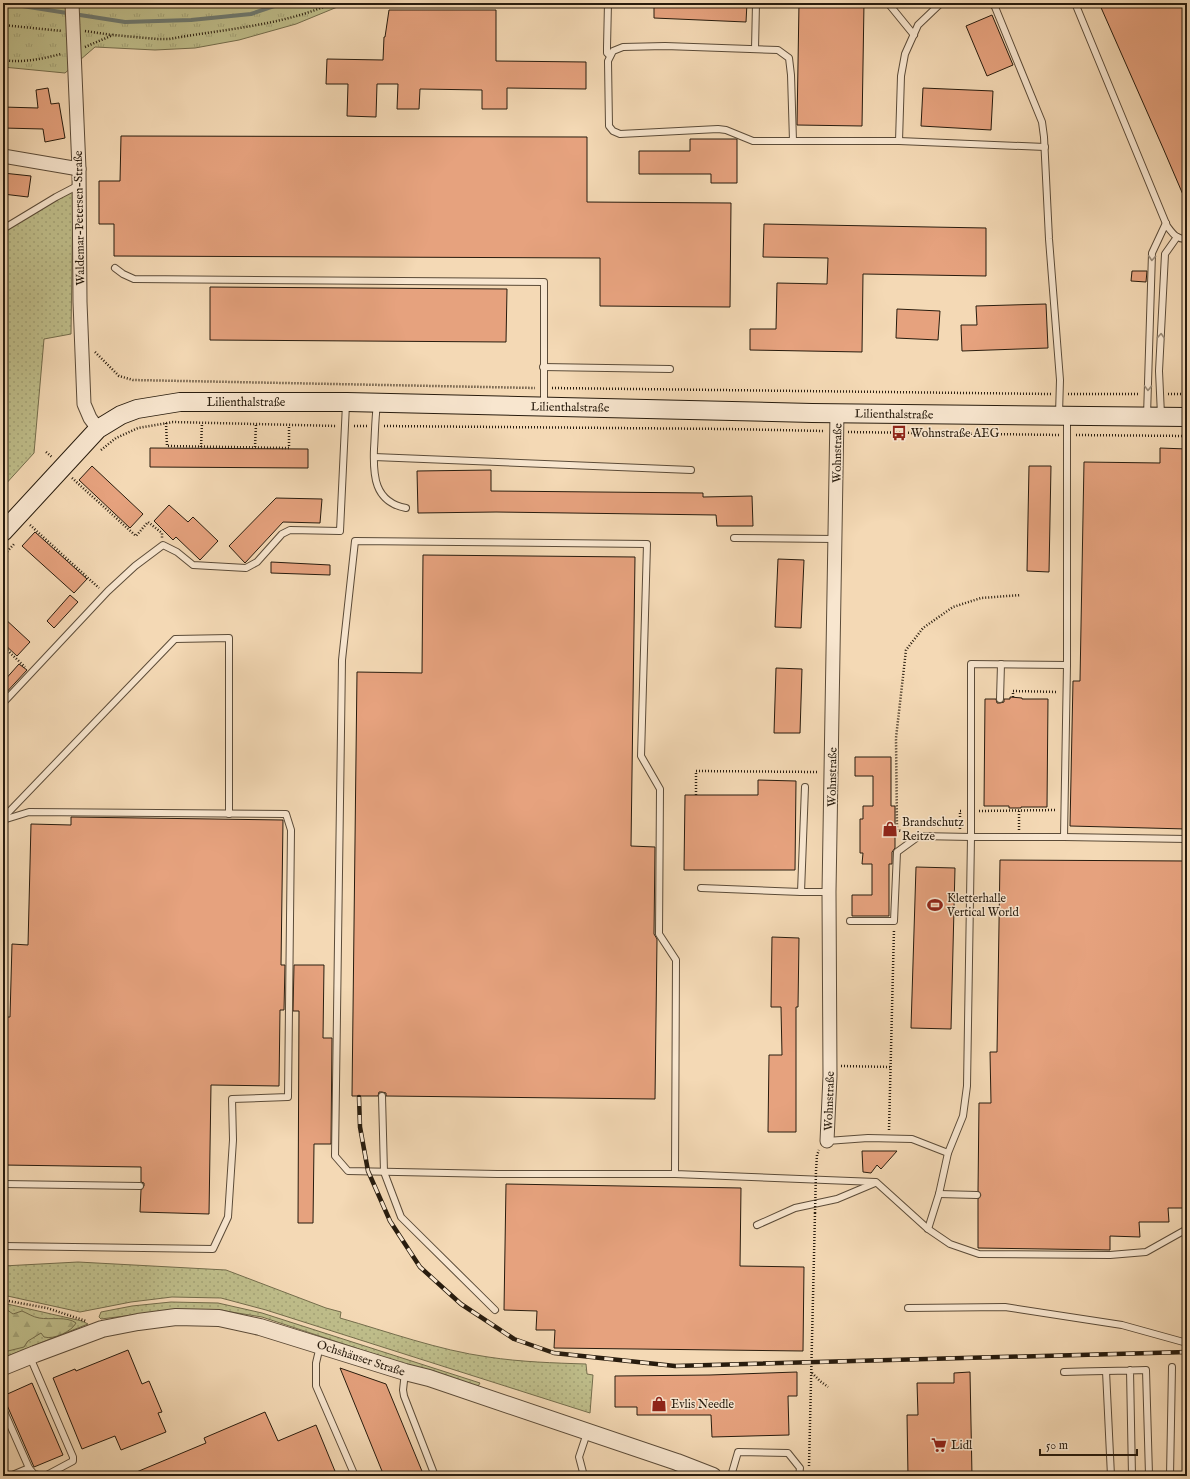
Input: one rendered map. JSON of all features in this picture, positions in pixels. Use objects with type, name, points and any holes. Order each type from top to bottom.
[{"type":"main road","name":"Lilienthalstraße","points":[[10,536],[98,429],[121,415],[137,409],[161,404],[188,402],[346,402],[837,413],[1187,417]]},
{"type":"street","name":"Waldemar-Petersen-Straße","points":[[72,3],[79,169],[81,339],[84,404],[90,418],[98,429]]},
{"type":"street","points":[[3,156],[79,169]]},
{"type":"street","name":"Wohnstraße","points":[[827,1141],[830,1076],[829,892],[837,413]]},
{"type":"street","name":"Ochshäuser Straße","points":[[3,1368],[30,1356],[102,1329],[176,1317],[219,1318],[260,1327],[429,1378],[677,1462],[713,1476]]},
{"type":"lane","points":[[608,3],[607,53],[610,56]]},
{"type":"lane","points":[[755,49],[756,3]]},
{"type":"lane","points":[[888,3],[914,35]]},
{"type":"lane","points":[[899,141],[901,76],[905,54],[918,25],[941,3]]},
{"type":"lane","points":[[992,3],[995,7],[1042,122],[1060,380],[1059,394],[1067,435],[1067,692],[1064,837]]},
{"type":"lane","points":[[1075,3],[1166,222],[1173,234],[1179,239],[1187,239]]},
{"type":"lane","points":[[793,141],[789,58],[778,50],[665,46],[623,47],[613,51],[610,56],[608,61],[609,126],[613,131],[620,134],[726,130],[753,141],[793,141],[899,141],[1044,147]]},
{"type":"lane","points":[[3,229],[79,185]]},
{"type":"lane","points":[[1154,417],[1147,394],[1152,253],[1166,222]]},
{"type":"lane","points":[[1154,417],[1159,394],[1165,254],[1177,237]]},
{"type":"lane","points":[[115,268],[134,279],[544,282],[544,407]]},
{"type":"lane","points":[[543,367],[670,369]]},
{"type":"lane","points":[[3,703],[106,594],[135,566],[163,545],[177,552],[193,565],[246,568],[258,562],[282,534],[290,530],[340,531],[346,402]]},
{"type":"lane","points":[[377,403],[374,473],[380,492],[391,503],[406,508]]},
{"type":"lane","points":[[374,457],[691,470]]},
{"type":"lane","points":[[734,538],[836,539]]},
{"type":"lane","points":[[675,1174],[676,960],[659,934],[660,789],[641,756],[648,544],[355,541],[342,660],[335,1156],[348,1171],[497,1174],[675,1174],[876,1182],[928,1228],[950,1244],[979,1254],[1110,1256],[1146,1252],[1187,1229]]},
{"type":"lane","points":[[3,819],[175,639],[229,638],[229,814]]},
{"type":"lane","points":[[928,1228],[939,1194],[948,1154],[963,1116],[967,1086],[971,836],[971,664],[1067,665]]},
{"type":"lane","points":[[1000,699],[1001,664]]},
{"type":"lane","points":[[801,892],[805,787]]},
{"type":"lane","points":[[3,819],[29,812],[286,814],[291,830],[288,1097],[232,1099],[233,1140],[228,1217],[213,1249],[3,1246]]},
{"type":"lane","points":[[850,921],[894,921],[897,852],[919,836],[1187,839]]},
{"type":"lane","points":[[3,852],[3,860]]},
{"type":"lane","points":[[701,888],[829,892]]},
{"type":"lane","points":[[382,1096],[384,1172],[401,1217],[495,1310]]},
{"type":"lane","points":[[827,1141],[868,1138],[912,1139],[948,1154]]},
{"type":"lane","points":[[757,1226],[795,1208],[837,1199],[876,1182]]},
{"type":"lane","points":[[3,1184],[140,1186]]},
{"type":"lane","points":[[939,1194],[977,1195]]},
{"type":"lane","points":[[908,1308],[1005,1307],[1122,1325],[1187,1343]]},
{"type":"lane","points":[[320,1345],[316,1363],[316,1386],[355,1476]]},
{"type":"lane","points":[[3,1409],[29,1468],[34,1474],[43,1476],[73,1462],[73,1457],[30,1356]]},
{"type":"lane","points":[[1170,1476],[1172,1367]]},
{"type":"lane","points":[[1064,1372],[1130,1370],[1146,1370],[1149,1475],[1132,1476],[1130,1370]]},
{"type":"lane","points":[[1106,1371],[1111,1476]]},
{"type":"lane","points":[[405,1372],[403,1390],[404,1396],[435,1476]]},
{"type":"lane","points":[[584,1476],[579,1457],[587,1432]]},
{"type":"lane","points":[[731,1476],[738,1452],[788,1453],[800,1468],[799,1476]]},
{"type":"lane","points":[[10,1476],[29,1468]]},
{"type":"path","points":[[3,25],[41,30],[73,27],[84,31],[156,40],[278,22],[333,3]]},
{"type":"path","points":[[3,60],[16,62],[35,61],[73,51],[113,35]]},
{"type":"path","points":[[81,339],[119,376],[133,380],[543,388],[1147,394]]},
{"type":"path","points":[[1159,394],[1187,394]]},
{"type":"path","points":[[98,452],[116,438],[138,428],[173,422],[345,426],[727,429],[837,432],[1187,436]]},
{"type":"path","points":[[166,423],[167,446],[289,448],[289,425]]},
{"type":"path","points":[[201,446],[202,423]]},
{"type":"path","points":[[255,447],[256,424]]},
{"type":"path","points":[[67,484],[73,478],[136,536],[148,522],[162,533],[163,545]]},
{"type":"path","points":[[26,530],[36,519]]},
{"type":"path","points":[[30,525],[106,594]]},
{"type":"path","points":[[3,556],[10,536]]},
{"type":"path","points":[[919,836],[897,830],[896,738],[906,650],[923,628],[953,607],[981,598],[1021,595]]},
{"type":"path","points":[[3,646],[31,673]]},
{"type":"path","points":[[1013,698],[1013,691],[1067,692]]},
{"type":"path","points":[[696,795],[696,771],[832,772]]},
{"type":"path","points":[[1019,810],[1019,837]]},
{"type":"path","points":[[960,836],[960,811],[1058,810]]},
{"type":"path","points":[[888,1138],[894,921]]},
{"type":"path","points":[[840,1066],[890,1067]]},
{"type":"path","points":[[809,1468],[817,1155]]},
{"type":"path","points":[[3,1300],[47,1308],[80,1318],[102,1329]]},
{"type":"path","points":[[812,1373],[828,1387]]},
{"type":"green space","points":[[3,3],[347,3],[296,24],[239,40],[195,48],[155,50],[95,47],[65,73],[3,67]]},
{"type":"green space","points":[[73,190],[71,334],[44,339],[34,453],[3,487],[3,232]]},
{"type":"green space","points":[[78,1262],[226,1270],[326,1308],[341,1312],[340,1318],[451,1350],[500,1359],[586,1364],[587,1374],[593,1375],[590,1413],[266,1310],[221,1298],[172,1297],[131,1302],[80,1312],[3,1295],[3,1266]]},
{"type":"green space","points":[[171,1302],[218,1303],[262,1313],[480,1383],[477,1388],[262,1317],[219,1310],[173,1310],[101,1319],[99,1317],[101,1312],[132,1306]]},
{"type":"green space","points":[[3,1303],[82,1321],[88,1324],[3,1358]]},
{"type":"green space","points":[[3,1307],[13,1314],[22,1311],[43,1319],[63,1319],[76,1323],[71,1329],[57,1336],[48,1338],[44,1337],[41,1333],[28,1341],[24,1347],[8,1351],[3,1355]]},
{"type":"building","points":[[654,3],[747,3],[746,22],[654,18]]},
{"type":"building","points":[[799,3],[864,3],[862,126],[797,125]]},
{"type":"building","points":[[1099,3],[1187,3],[1187,204],[1163,148]]},
{"type":"building","points":[[389,10],[496,10],[496,61],[586,62],[586,89],[507,88],[507,109],[482,109],[482,90],[420,89],[419,109],[397,109],[398,84],[377,84],[376,117],[347,116],[348,84],[326,84],[327,59],[383,60],[384,37]]},
{"type":"building","points":[[992,15],[1013,65],[987,76],[966,26]]},
{"type":"building","points":[[48,88],[51,104],[59,103],[65,138],[45,142],[43,129],[3,128],[3,107],[38,108],[36,90]]},
{"type":"building","points":[[923,88],[993,91],[991,130],[921,126]]},
{"type":"building","points":[[121,136],[587,137],[587,202],[731,203],[730,307],[600,306],[600,258],[114,256],[114,224],[99,224],[99,181],[120,181]]},
{"type":"building","points":[[690,139],[737,139],[737,183],[711,183],[711,174],[639,174],[639,151],[690,151]]},
{"type":"building","points":[[3,173],[31,176],[28,197],[3,194]]},
{"type":"building","points":[[764,224],[986,228],[986,276],[863,274],[862,352],[750,350],[750,329],[776,329],[777,283],[827,284],[828,258],[763,257]]},
{"type":"building","points":[[1132,271],[1147,271],[1146,282],[1131,281]]},
{"type":"building","points":[[210,287],[507,289],[506,342],[210,340]]},
{"type":"building","points":[[1046,304],[1048,348],[962,351],[961,325],[977,325],[976,306]]},
{"type":"building","points":[[897,309],[940,311],[938,340],[896,338]]},
{"type":"building","points":[[150,448],[308,449],[308,468],[150,467]]},
{"type":"building","points":[[1160,448],[1187,449],[1187,829],[1070,826],[1073,681],[1080,681],[1084,462],[1160,463]]},
{"type":"building","points":[[92,466],[143,514],[130,528],[79,480]]},
{"type":"building","points":[[1029,466],[1051,466],[1049,572],[1027,571]]},
{"type":"building","points":[[491,470],[491,491],[703,493],[703,497],[752,496],[753,526],[717,526],[716,515],[496,512],[418,513],[417,471]]},
{"type":"building","points":[[276,498],[322,499],[320,523],[283,522],[245,563],[229,546]]},
{"type":"building","points":[[169,505],[188,522],[193,517],[218,541],[200,560],[176,537],[173,540],[154,521]]},
{"type":"building","points":[[35,532],[87,579],[74,593],[22,546]]},
{"type":"building","points":[[423,555],[635,557],[631,846],[655,847],[654,934],[657,939],[655,1099],[386,1096],[386,1093],[382,1092],[379,1092],[378,1096],[352,1096],[357,672],[422,673]]},
{"type":"building","points":[[778,559],[804,560],[801,628],[775,627]]},
{"type":"building","points":[[271,562],[330,565],[330,575],[271,573]]},
{"type":"building","points":[[70,595],[78,602],[54,628],[47,621]]},
{"type":"building","points":[[3,617],[30,642],[17,656],[3,643]]},
{"type":"building","points":[[19,664],[27,670],[3,696],[3,682]]},
{"type":"building","points":[[776,668],[802,669],[800,733],[774,733]]},
{"type":"building","points":[[1010,697],[1022,699],[1048,699],[1047,807],[1009,808],[1009,806],[984,806],[985,699],[996,699],[997,703],[1000,703],[1004,702],[1004,699],[1010,699]]},
{"type":"building","points":[[855,757],[891,757],[891,806],[895,806],[895,848],[892,852],[892,864],[889,864],[889,916],[852,916],[852,895],[872,895],[872,864],[862,864],[863,853],[860,853],[860,819],[863,819],[863,806],[873,806],[873,776],[855,776]]},
{"type":"building","points":[[758,780],[796,781],[795,870],[684,870],[685,795],[758,795]]},
{"type":"building","points":[[71,817],[283,820],[281,965],[285,965],[284,1010],[280,1010],[279,1086],[211,1085],[209,1214],[140,1212],[141,1190],[144,1186],[144,1183],[141,1182],[141,1167],[3,1165],[3,1017],[10,1017],[12,944],[28,945],[31,824],[71,825]]},
{"type":"building","points":[[1000,860],[1187,861],[1187,1208],[1168,1208],[1169,1222],[1139,1222],[1140,1237],[1110,1236],[1110,1250],[978,1248],[978,1199],[981,1195],[978,1191],[979,1103],[991,1103],[990,1052],[997,1052]]},
{"type":"building","points":[[916,867],[955,868],[951,1029],[911,1028]]},
{"type":"building","points":[[772,937],[799,938],[798,1007],[796,1007],[796,1132],[768,1132],[769,1055],[782,1055],[781,1007],[771,1007]]},
{"type":"building","points":[[294,965],[324,965],[323,1038],[332,1038],[331,1144],[314,1144],[313,1223],[298,1223],[299,1011],[293,1011]]},
{"type":"building","points":[[862,1151],[897,1151],[881,1169],[877,1165],[871,1173],[863,1172]]},
{"type":"building","points":[[506,1184],[741,1188],[740,1266],[804,1267],[803,1351],[554,1348],[555,1330],[536,1330],[537,1311],[504,1310]]},
{"type":"building","points":[[128,1350],[142,1384],[149,1381],[162,1412],[158,1413],[166,1432],[121,1450],[115,1436],[82,1449],[53,1378],[75,1369],[76,1371]]},
{"type":"building","points":[[340,1368],[386,1384],[424,1476],[384,1476]]},
{"type":"building","points":[[797,1372],[797,1396],[788,1396],[789,1435],[712,1437],[711,1415],[637,1415],[637,1407],[615,1407],[615,1376]]},
{"type":"building","name":"Lidl","points":[[970,1372],[972,1476],[908,1476],[907,1415],[918,1415],[917,1383],[954,1383],[954,1373]]},
{"type":"building","points":[[32,1383],[63,1455],[34,1467],[3,1396]]},
{"type":"building","points":[[265,1412],[278,1441],[316,1425],[337,1476],[127,1476],[206,1443],[204,1438]]},
{"type":"waterway","points":[[3,3],[125,22],[191,20],[251,14],[283,3]]},
{"type":"railway","points":[[359,1097],[360,1127],[368,1171],[390,1221],[420,1267],[461,1304],[514,1339],[554,1353],[675,1366],[1187,1352]]},
{"type":"place","name":"Wohnstraße AEG","points":[[899,433]]},
{"type":"place","name":"Brandschutz Reitze","points":[[890,829]]},
{"type":"place","name":"Kletterhalle Vertical World","points":[[935,905]]},
{"type":"place","name":"Evlis Needle","points":[[659,1404]]},
{"type":"place","name":"Lidl","points":[[939,1445]]}]
